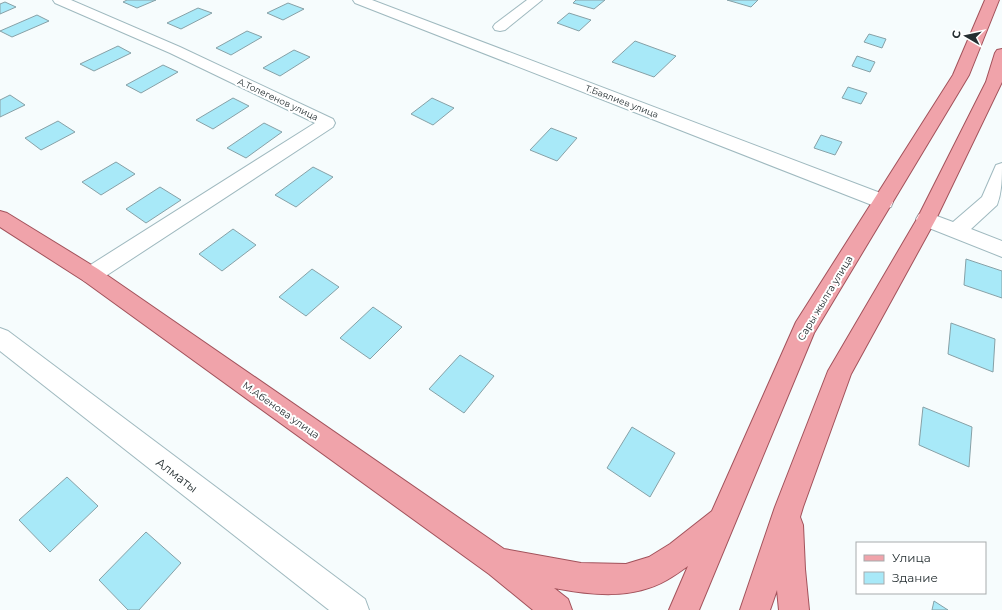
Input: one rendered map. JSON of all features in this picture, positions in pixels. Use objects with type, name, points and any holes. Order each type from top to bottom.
[{"type":"main road","name":"Сары жылга улица","points":[[684,610],[804,329],[884,202],[961,75],[992,0]]},
{"type":"main road","points":[[755,610],[789,507],[840,371],[926,220],[994,82],[1002,53]]},
{"type":"main road","name":"М.Абенова улица","points":[[0,218],[91,275],[499,564],[558,610]]},
{"type":"main road","points":[[789,507],[790,569],[794,610]]},
{"type":"main road","points":[[499,564],[581,578],[626,578],[656,570],[680,554],[722,520]]},
{"type":"street","name":"А.Толегенов улица","points":[[60,0],[175,50],[327,123],[91,275]]},
{"type":"street","name":"Т.Баялиев улица","points":[[360,0],[884,202]]},
{"type":"street","points":[[500,27],[535,0]]},
{"type":"street","points":[[956,231],[990,200],[1002,169]]},
{"type":"street","points":[[926,220],[1002,250]]},
{"type":"street","name":"Алматы","points":[[0,338],[354,610]]},
{"type":"building","points":[[127,0],[156,0],[137,8],[123,2]]},
{"type":"building","points":[[576,0],[605,0],[594,9],[573,3]]},
{"type":"building","points":[[727,0],[758,0],[751,7]]},
{"type":"building","points":[[5,2],[16,7],[0,14],[0,4]]},
{"type":"building","points":[[288,3],[304,9],[283,20],[267,13]]},
{"type":"building","points":[[198,8],[212,13],[181,29],[167,23]]},
{"type":"building","points":[[569,13],[591,20],[579,31],[557,23]]},
{"type":"building","points":[[37,15],[49,21],[12,37],[0,31]]},
{"type":"building","points":[[247,31],[262,37],[231,55],[216,48]]},
{"type":"building","points":[[869,34],[886,39],[882,48],[864,42]]},
{"type":"building","points":[[635,41],[676,56],[654,77],[612,62]]},
{"type":"building","points":[[118,46],[131,53],[94,71],[80,64]]},
{"type":"building","points":[[294,50],[310,57],[280,76],[263,68]]},
{"type":"building","points":[[857,56],[875,62],[870,72],[852,66]]},
{"type":"building","points":[[163,65],[178,72],[141,93],[126,85]]},
{"type":"building","points":[[848,87],[867,93],[861,104],[842,98]]},
{"type":"building","points":[[10,95],[25,105],[0,117],[0,100]]},
{"type":"building","points":[[233,98],[249,106],[213,129],[196,120]]},
{"type":"building","points":[[432,98],[454,108],[433,125],[411,114]]},
{"type":"building","points":[[58,121],[75,132],[41,150],[25,138]]},
{"type":"building","points":[[264,123],[282,132],[246,158],[227,148]]},
{"type":"building","points":[[551,128],[577,138],[557,161],[530,150]]},
{"type":"building","points":[[821,135],[842,142],[835,155],[814,148]]},
{"type":"building","points":[[116,162],[135,174],[101,195],[82,182]]},
{"type":"building","points":[[313,167],[333,177],[296,207],[275,195]]},
{"type":"building","points":[[160,187],[181,200],[146,223],[126,209]]},
{"type":"building","points":[[233,229],[256,245],[222,271],[199,254]]},
{"type":"building","points":[[966,259],[1002,271],[1002,298],[964,285]]},
{"type":"building","points":[[312,269],[339,287],[306,316],[279,297]]},
{"type":"building","points":[[373,307],[402,327],[370,359],[340,338]]},
{"type":"building","points":[[951,323],[995,339],[993,372],[948,354]]},
{"type":"building","points":[[460,355],[494,376],[464,413],[429,389]]},
{"type":"building","points":[[923,407],[972,427],[969,467],[919,445]]},
{"type":"building","points":[[632,427],[675,453],[650,497],[607,468]]},
{"type":"building","points":[[67,477],[98,506],[50,552],[19,520]]},
{"type":"building","points":[[146,532],[181,563],[139,610],[128,610],[99,580]]},
{"type":"building","points":[[934,601],[948,610],[932,610]]}]
